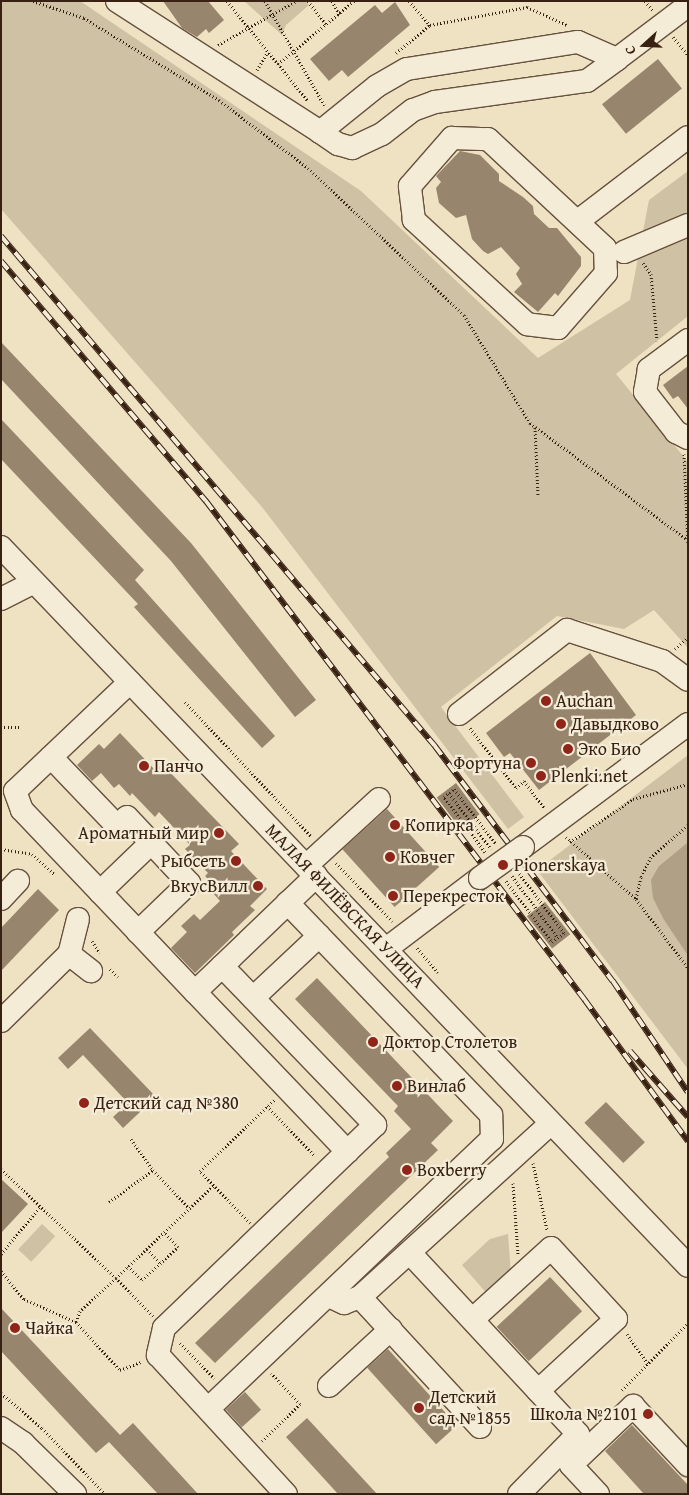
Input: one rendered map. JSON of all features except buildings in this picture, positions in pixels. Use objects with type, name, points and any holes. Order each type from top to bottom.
[{"type":"street","points":[[117,1],[338,144],[352,148],[382,134],[413,110],[435,102],[587,81],[683,8]]},
{"type":"street","points":[[320,132],[377,86],[407,69],[578,42],[618,59]]},
{"type":"street","points":[[578,222],[688,136]]},
{"type":"street","points":[[452,138],[488,139],[578,222],[605,248],[606,273],[558,328],[527,324],[414,220],[410,186],[452,138]]},
{"type":"street","points":[[629,251],[688,225]]},
{"type":"street","points":[[687,444],[645,392],[649,369],[688,340]]},
{"type":"street","name":"МАЛАЯ ФИЛЁВСКАЯ УЛИЦА","points":[[1,547],[688,1266]]},
{"type":"street","points":[[1,599],[34,582]]},
{"type":"street","points":[[459,714],[567,630],[662,661],[688,680]]},
{"type":"street","points":[[130,682],[51,757],[8,791],[22,810],[348,1152]]},
{"type":"street","points":[[386,949],[688,724]]},
{"type":"street","points":[[51,757],[117,826],[127,817],[189,883],[138,932]]},
{"type":"street","points":[[195,992],[288,903],[311,871],[379,799]]},
{"type":"street","points":[[100,892],[151,843]]},
{"type":"street","points":[[1,899],[18,881]]},
{"type":"street","points":[[208,1409],[492,1139],[491,1115],[288,903]]},
{"type":"street","points":[[1,1021],[69,954],[78,919]]},
{"type":"street","points":[[254,998],[319,936]]},
{"type":"street","points":[[69,954],[101,965]]},
{"type":"street","points":[[222,966],[375,1125],[164,1328],[158,1355],[286,1494]]},
{"type":"street","points":[[329,1296],[344,1303],[360,1297],[551,1123]]},
{"type":"street","points":[[473,1319],[551,1248],[616,1319],[538,1391]]},
{"type":"street","points":[[410,1253],[578,1434],[519,1494]]},
{"type":"street","points":[[360,1297],[480,1427]]},
{"type":"street","points":[[329,1386],[391,1329]]},
{"type":"street","points":[[598,1494],[571,1465],[633,1406],[688,1465]]},
{"type":"street","points":[[1,1428],[23,1443],[75,1494]]},
{"type":"path","points":[[33,1],[84,18],[185,79],[219,100],[308,168],[464,315],[535,426],[686,538]]},
{"type":"path","points":[[227,1],[313,107]]},
{"type":"path","points":[[265,1],[326,108],[334,102]]},
{"type":"path","points":[[200,55],[296,1]]},
{"type":"path","points":[[308,1],[326,24]]},
{"type":"path","points":[[332,1],[339,14]]},
{"type":"path","points":[[278,64],[354,1]]},
{"type":"path","points":[[409,1],[430,25]]},
{"type":"path","points":[[393,55],[430,25],[526,7],[572,27]]},
{"type":"path","points":[[629,251],[651,274],[658,344]]},
{"type":"path","points":[[535,426],[538,495]]},
{"type":"path","points":[[687,444],[686,538],[688,544]]},
{"type":"path","points":[[459,714],[516,788],[524,781],[544,808]]},
{"type":"path","points":[[1,727],[22,728]]},
{"type":"path","points":[[688,784],[633,799],[570,842],[636,899],[688,968]]},
{"type":"path","points":[[485,852],[444,797],[454,789],[496,844]]},
{"type":"path","points":[[449,793],[470,820]]},
{"type":"path","points":[[636,899],[641,876],[651,857],[688,825]]},
{"type":"path","points":[[1,849],[32,854],[61,880]]},
{"type":"path","points":[[505,879],[552,942],[558,938],[564,933],[517,870]]},
{"type":"path","points":[[536,909],[558,938]]},
{"type":"path","points":[[78,919],[101,965],[118,977]]},
{"type":"path","points":[[261,1234],[200,1171],[268,1105],[329,1170]]},
{"type":"path","points":[[131,1139],[152,1170],[189,1208]]},
{"type":"path","points":[[529,1143],[551,1248]]},
{"type":"path","points":[[511,1160],[519,1277]]},
{"type":"path","points":[[1,1169],[116,1278],[226,1391]]},
{"type":"path","points":[[109,1202],[152,1170]]},
{"type":"path","points":[[76,1322],[80,1311],[214,1185]]},
{"type":"path","points":[[1,1254],[40,1207]]},
{"type":"path","points":[[128,1266],[142,1280],[178,1246],[164,1232]]},
{"type":"path","points":[[147,1249],[160,1263]]},
{"type":"path","points":[[1,1272],[24,1298],[76,1322],[120,1370],[158,1355]]},
{"type":"path","points":[[616,1319],[648,1364]]},
{"type":"path","points":[[620,1392],[688,1323]]},
{"type":"path","points":[[249,1454],[300,1404],[259,1360]]},
{"type":"path","points":[[1,1393],[42,1428],[104,1494]]},
{"type":"shaded area","points":[[1,1],[80,1],[361,191],[538,358],[630,300],[649,200],[688,171],[688,316],[616,374],[688,462],[688,648],[654,610],[624,629],[557,616],[441,707],[524,817],[508,829],[262,507],[1,209]]},
{"type":"shaded area","points":[[244,1],[305,1],[309,5],[286,25],[282,35]]},
{"type":"shaded area","points":[[688,755],[688,842],[659,866],[664,920],[688,956],[688,1069],[537,870]]},
{"type":"shaded area","points":[[688,842],[688,956],[664,920],[653,898],[651,880],[659,866]]},
{"type":"shaded area","points":[[42,1224],[55,1236],[31,1262],[18,1250]]},
{"type":"shaded area","points":[[508,1234],[511,1276],[489,1296],[462,1265],[490,1239]]},
{"type":"railway","points":[[1,236],[435,746],[613,981],[688,1092]]},
{"type":"railway","points":[[1,261],[206,501],[585,1000],[688,1141]]},
{"type":"railway","points":[[630,1051],[688,1117]]},
{"type":"place","name":"Auchan","points":[[546,701]]},
{"type":"place","name":"Давыдково","points":[[561,724]]},
{"type":"place","name":"Эко Био","points":[[568,749]]},
{"type":"place","name":"Фортуна","points":[[531,763]]},
{"type":"place","name":"Панчо","points":[[144,766]]},
{"type":"place","name":"Plenki.net","points":[[541,776]]},
{"type":"place","name":"Копирка","points":[[395,825]]},
{"type":"place","name":"Ароматный мир","points":[[219,833]]},
{"type":"place","name":"Ковчег","points":[[390,857]]},
{"type":"place","name":"Рыбсеть","points":[[236,861]]},
{"type":"place","name":"Pionerskaya","points":[[503,865]]},
{"type":"place","name":"ВкусВилл","points":[[258,886]]},
{"type":"place","name":"Перекресток","points":[[393,896]]},
{"type":"place","name":"Доктор Столетов","points":[[373,1042]]},
{"type":"place","name":"Винлаб","points":[[397,1086]]},
{"type":"place","name":"Детский сад №380","points":[[84,1103]]},
{"type":"place","name":"Boxberry","points":[[407,1170]]},
{"type":"place","name":"Чайка","points":[[15,1328]]},
{"type":"place","name":"Детский сад №1855","points":[[419,1408]]},
{"type":"place","name":"Школа №2101","points":[[648,1414]]}]
